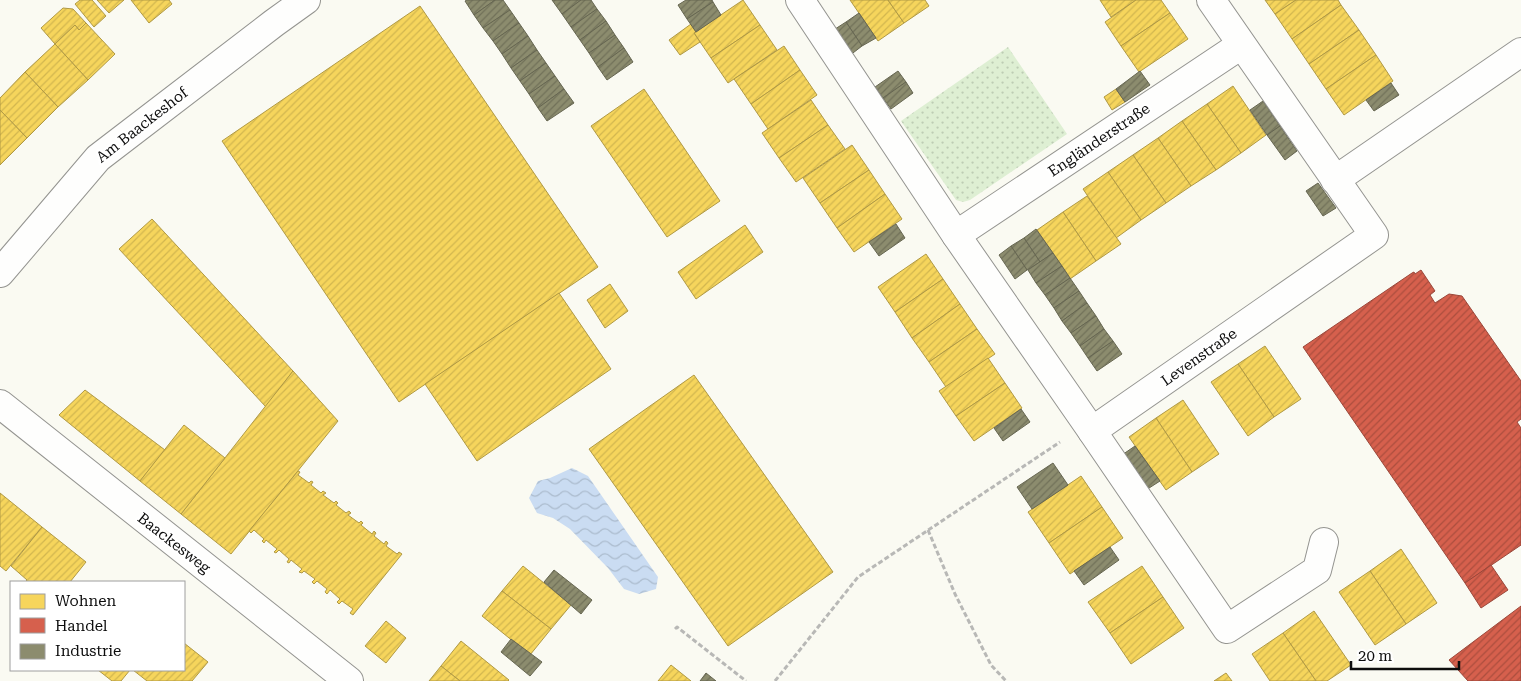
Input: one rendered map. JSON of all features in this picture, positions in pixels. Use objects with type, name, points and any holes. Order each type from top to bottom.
[{"type":"street","name":"Am Baackeshof","points":[[0,273],[98,158],[306,0]]},
{"type":"street","points":[[800,0],[956,235],[1090,427],[1227,629],[1317,570],[1324,542]]},
{"type":"street","points":[[1210,0],[1335,180],[1521,52]]},
{"type":"street","name":"Engländerstraße","points":[[956,235],[1241,45]]},
{"type":"street","name":"Levenstraße","points":[[1090,427],[1374,236],[1335,180]]},
{"type":"street","name":"Baackesweg","points":[[0,404],[349,681]]},
{"type":"path","points":[[775,681],[858,577],[1090,427]]},
{"type":"path","points":[[928,530],[954,594],[992,665],[1006,681]]},
{"type":"path","points":[[675,629],[677,627],[746,681]]},
{"type":"green space","points":[[1008,47],[1067,134],[970,200],[963,202],[956,200],[901,121]]},
{"type":"water","points":[[572,468],[588,476],[658,577],[656,589],[639,594],[624,589],[608,568],[570,529],[553,518],[537,513],[529,498],[538,481]]},
{"type":"building: Wohnen","points":[[80,0],[92,0],[106,16],[94,27],[75,4]]},
{"type":"building: Wohnen","points":[[97,0],[124,0],[109,13]]},
{"type":"building: Wohnen","points":[[131,0],[169,0],[172,4],[149,23]]},
{"type":"building: Wohnen","points":[[743,0],[760,25],[711,58],[694,33]]},
{"type":"building: Wohnen","points":[[850,0],[888,0],[904,23],[878,41]]},
{"type":"building: Wohnen","points":[[888,0],[925,0],[929,6],[904,23]]},
{"type":"building: Wohnen","points":[[1100,0],[1136,0],[1111,17]]},
{"type":"building: Wohnen","points":[[1136,0],[1161,0],[1170,13],[1121,46],[1105,22]]},
{"type":"building: Wohnen","points":[[1265,0],[1296,0],[1275,14]]},
{"type":"building: Wohnen","points":[[1296,0],[1338,0],[1341,5],[1292,39],[1275,14]]},
{"type":"building: Wohnen","points":[[1341,5],[1359,30],[1309,64],[1292,39]]},
{"type":"building: Wohnen","points":[[420,6],[598,267],[399,402],[222,141]]},
{"type":"building: Wohnen","points":[[63,8],[73,9],[86,23],[79,30],[75,25],[55,44],[41,28]]},
{"type":"building: Wohnen","points":[[1170,13],[1188,39],[1139,72],[1121,46]]},
{"type":"building: Wohnen","points":[[86,23],[115,54],[88,80],[55,44],[75,25],[79,30]]},
{"type":"building: Wohnen","points":[[691,24],[700,42],[680,55],[669,40]]},
{"type":"building: Wohnen","points":[[760,25],[777,50],[728,83],[711,58]]},
{"type":"building: Wohnen","points":[[1359,30],[1376,55],[1326,89],[1309,64]]},
{"type":"building: Wohnen","points":[[55,44],[88,80],[58,107],[25,72]]},
{"type":"building: Wohnen","points":[[784,46],[800,70],[751,104],[734,79]]},
{"type":"building: Wohnen","points":[[1376,55],[1393,81],[1344,115],[1326,89]]},
{"type":"building: Wohnen","points":[[800,70],[817,95],[768,129],[751,104]]},
{"type":"building: Wohnen","points":[[25,72],[58,107],[27,138],[0,110],[0,98]]},
{"type":"building: Wohnen","points":[[1233,86],[1266,135],[1241,153],[1207,104]]},
{"type":"building: Wohnen","points":[[644,89],[720,201],[667,237],[591,126]]},
{"type":"building: Wohnen","points":[[1116,89],[1125,102],[1112,110],[1104,97]]},
{"type":"building: Wohnen","points":[[811,100],[828,125],[779,158],[762,133]]},
{"type":"building: Wohnen","points":[[1207,104],[1241,153],[1216,170],[1182,121]]},
{"type":"building: Wohnen","points":[[0,110],[27,138],[0,165]]},
{"type":"building: Wohnen","points":[[1182,121],[1216,170],[1191,186],[1158,138]]},
{"type":"building: Wohnen","points":[[828,125],[845,149],[796,182],[779,158]]},
{"type":"building: Wohnen","points":[[1158,138],[1191,186],[1166,203],[1133,155]]},
{"type":"building: Wohnen","points":[[852,145],[869,170],[820,203],[803,178]]},
{"type":"building: Wohnen","points":[[1133,155],[1166,203],[1141,220],[1108,172]]},
{"type":"building: Wohnen","points":[[869,170],[885,194],[837,228],[820,203]]},
{"type":"building: Wohnen","points":[[1108,172],[1141,220],[1116,238],[1083,189]]},
{"type":"building: Wohnen","points":[[885,194],[902,219],[854,252],[837,228]]},
{"type":"building: Wohnen","points":[[1087,196],[1121,244],[1096,261],[1063,212]]},
{"type":"building: Wohnen","points":[[1063,212],[1096,261],[1070,279],[1037,230]]},
{"type":"building: Wohnen","points":[[152,219],[293,371],[266,407],[119,249]]},
{"type":"building: Wohnen","points":[[745,225],[763,252],[696,299],[678,272]]},
{"type":"building: Wohnen","points":[[926,254],[943,279],[895,312],[878,287]]},
{"type":"building: Wohnen","points":[[943,279],[960,304],[912,338],[895,312]]},
{"type":"building: Wohnen","points":[[610,284],[628,311],[605,328],[587,300]]},
{"type":"building: Wohnen","points":[[559,293],[611,369],[477,461],[425,384]]},
{"type":"building: Wohnen","points":[[960,304],[977,329],[929,362],[912,338]]},
{"type":"building: Wohnen","points":[[977,329],[995,354],[946,387],[929,362]]},
{"type":"building: Wohnen","points":[[1265,346],[1301,399],[1274,417],[1238,364]]},
{"type":"building: Wohnen","points":[[988,358],[1005,383],[956,416],[939,391]]},
{"type":"building: Wohnen","points":[[1238,364],[1274,417],[1248,436],[1211,382]]},
{"type":"building: Wohnen","points":[[293,371],[338,421],[231,554],[181,514]]},
{"type":"building: Wohnen","points":[[694,375],[833,572],[728,646],[589,449]]},
{"type":"building: Wohnen","points":[[1005,383],[1022,408],[974,441],[956,416]]},
{"type":"building: Wohnen","points":[[85,390],[165,450],[140,481],[59,415]]},
{"type":"building: Wohnen","points":[[1183,400],[1219,454],[1192,472],[1156,418]]},
{"type":"building: Wohnen","points":[[1156,418],[1192,472],[1166,490],[1129,437]]},
{"type":"building: Wohnen","points":[[184,425],[225,458],[181,514],[140,481]]},
{"type":"building: Wohnen","points":[[298,471],[300,472],[298,475],[309,483],[313,482],[311,485],[321,493],[323,491],[326,493],[323,495],[334,503],[336,501],[338,503],[336,505],[346,513],[349,511],[351,513],[348,515],[359,523],[361,521],[363,523],[361,525],[372,534],[374,531],[376,533],[374,536],[384,544],[386,541],[388,543],[386,546],[397,554],[399,552],[402,554],[353,615],[350,613],[353,609],[342,601],[339,604],[337,602],[340,599],[330,590],[327,594],[325,592],[327,589],[317,581],[314,584],[312,582],[315,579],[304,571],[302,573],[299,572],[302,569],[291,560],[289,563],[287,562],[289,559],[279,550],[276,553],[274,552],[277,549],[266,540],[264,543],[262,541],[264,539],[254,530],[251,533],[249,531]]},
{"type":"building: Wohnen","points":[[1081,476],[1102,507],[1049,543],[1028,512]]},
{"type":"building: Wohnen","points":[[0,493],[42,527],[6,571],[0,566]]},
{"type":"building: Wohnen","points":[[1102,507],[1123,538],[1070,574],[1049,543]]},
{"type":"building: Wohnen","points":[[42,527],[86,562],[71,581],[26,581],[11,566]]},
{"type":"building: Wohnen","points":[[1401,549],[1437,603],[1406,624],[1370,571]]},
{"type":"building: Wohnen","points":[[523,566],[571,605],[551,629],[502,591]]},
{"type":"building: Wohnen","points":[[1142,566],[1163,597],[1110,633],[1088,602]]},
{"type":"building: Wohnen","points":[[1370,571],[1406,624],[1375,645],[1339,592]]},
{"type":"building: Wohnen","points":[[502,591],[551,629],[530,655],[482,616]]},
{"type":"building: Wohnen","points":[[1163,597],[1184,628],[1131,664],[1110,633]]},
{"type":"building: Wohnen","points":[[1314,611],[1351,665],[1327,681],[1316,681],[1283,633]]},
{"type":"building: Wohnen","points":[[386,621],[406,638],[386,663],[365,646]]},
{"type":"building: Wohnen","points":[[1283,633],[1316,681],[1270,681],[1252,654]]},
{"type":"building: Wohnen","points":[[461,641],[509,680],[460,681],[441,666]]},
{"type":"building: Wohnen","points":[[185,644],[208,662],[192,681],[147,681],[134,671],[185,671]]},
{"type":"building: Wohnen","points":[[671,665],[691,681],[658,681]]},
{"type":"building: Wohnen","points":[[441,666],[460,681],[429,681]]},
{"type":"building: Wohnen","points":[[99,671],[129,671],[121,681],[112,681]]},
{"type":"building: Wohnen","points":[[1226,673],[1232,681],[1214,681]]},
{"type":"building: Handel","points":[[1421,270],[1435,291],[1430,295],[1435,303],[1449,294],[1462,296],[1521,381],[1521,419],[1517,422],[1521,428],[1521,545],[1465,583],[1303,347],[1412,273],[1414,272],[1415,274]]},
{"type":"building: Handel","points":[[1491,565],[1508,590],[1481,608],[1465,583]]},
{"type":"building: Handel","points":[[1521,606],[1521,681],[1468,681],[1449,660]]},
{"type":"building: Industrie","points":[[495,0],[474,15],[465,1]]},
{"type":"building: Industrie","points":[[495,0],[503,0],[510,10],[483,28],[474,15]]},
{"type":"building: Industrie","points":[[552,0],[581,0],[562,14]]},
{"type":"building: Industrie","points":[[581,0],[591,0],[597,9],[571,27],[562,14]]},
{"type":"building: Industrie","points":[[686,0],[712,0],[713,2],[687,19],[678,5]]},
{"type":"building: Industrie","points":[[713,2],[721,15],[696,32],[687,19]]},
{"type":"building: Industrie","points":[[597,9],[606,21],[580,40],[571,27]]},
{"type":"building: Industrie","points":[[510,10],[519,23],[493,41],[483,28]]},
{"type":"building: Industrie","points":[[859,13],[876,38],[862,46],[846,22]]},
{"type":"building: Industrie","points":[[606,21],[615,35],[589,53],[580,40]]},
{"type":"building: Industrie","points":[[846,22],[862,46],[849,56],[832,31]]},
{"type":"building: Industrie","points":[[519,23],[528,36],[502,54],[493,41]]},
{"type":"building: Industrie","points":[[615,35],[624,48],[598,67],[589,53]]},
{"type":"building: Industrie","points":[[528,36],[537,50],[511,68],[502,54]]},
{"type":"building: Industrie","points":[[624,48],[633,62],[607,80],[598,67]]},
{"type":"building: Industrie","points":[[537,50],[546,63],[520,81],[511,68]]},
{"type":"building: Industrie","points":[[546,63],[555,76],[529,94],[520,81]]},
{"type":"building: Industrie","points":[[898,71],[906,82],[883,98],[875,87]]},
{"type":"building: Industrie","points":[[1140,71],[1150,85],[1125,102],[1116,89]]},
{"type":"building: Industrie","points":[[555,76],[564,89],[538,108],[529,94]]},
{"type":"building: Industrie","points":[[906,82],[913,93],[891,109],[883,98]]},
{"type":"building: Industrie","points":[[1391,83],[1399,95],[1374,111],[1366,100]]},
{"type":"building: Industrie","points":[[564,89],[574,103],[547,121],[538,108]]},
{"type":"building: Industrie","points":[[1263,101],[1280,126],[1267,135],[1250,110]]},
{"type":"building: Industrie","points":[[1280,126],[1297,151],[1285,160],[1267,135]]},
{"type":"building: Industrie","points":[[1318,183],[1336,208],[1323,216],[1306,191]]},
{"type":"building: Industrie","points":[[896,224],[905,238],[879,256],[869,242]]},
{"type":"building: Industrie","points":[[1036,229],[1053,253],[1040,262],[1024,238]]},
{"type":"building: Industrie","points":[[1024,238],[1040,262],[1027,270],[1011,246]]},
{"type":"building: Industrie","points":[[1011,246],[1027,270],[1015,279],[999,255]]},
{"type":"building: Industrie","points":[[1053,253],[1062,266],[1036,283],[1028,270]]},
{"type":"building: Industrie","points":[[1062,266],[1070,278],[1045,295],[1036,283]]},
{"type":"building: Industrie","points":[[1070,278],[1079,291],[1054,308],[1045,295]]},
{"type":"building: Industrie","points":[[1079,291],[1087,303],[1062,321],[1054,308]]},
{"type":"building: Industrie","points":[[1087,303],[1096,316],[1071,333],[1062,321]]},
{"type":"building: Industrie","points":[[1096,316],[1104,329],[1080,346],[1071,333]]},
{"type":"building: Industrie","points":[[1104,329],[1113,341],[1088,358],[1080,346]]},
{"type":"building: Industrie","points":[[1113,341],[1122,354],[1097,371],[1088,358]]},
{"type":"building: Industrie","points":[[1021,409],[1030,422],[1003,441],[994,428]]},
{"type":"building: Industrie","points":[[1135,446],[1160,481],[1146,490],[1122,455]]},
{"type":"building: Industrie","points":[[1053,463],[1068,485],[1032,509],[1017,487]]},
{"type":"building: Industrie","points":[[1110,547],[1119,560],[1084,585],[1074,571]]},
{"type":"building: Industrie","points":[[554,570],[592,600],[581,614],[544,582]]},
{"type":"building: Industrie","points":[[511,639],[542,662],[530,676],[501,652]]},
{"type":"building: Industrie","points":[[706,673],[716,681],[700,681]]}]
